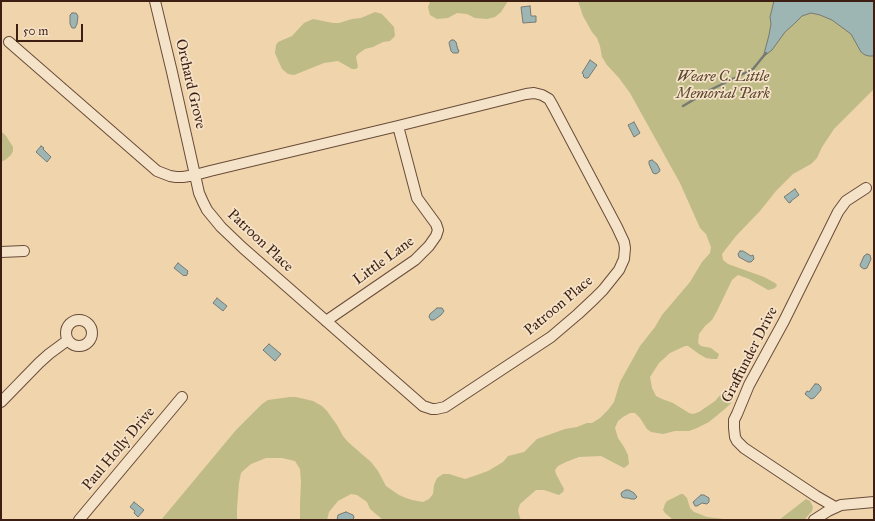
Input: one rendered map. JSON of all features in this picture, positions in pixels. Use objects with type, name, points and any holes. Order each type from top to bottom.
[{"type":"street","name":"Orchard Grove","points":[[155,1],[195,175]]},
{"type":"street","name":"Patroon Place","points":[[8,42],[157,170],[170,176],[183,177],[195,175],[526,94],[538,94],[546,97],[554,106],[619,231],[624,242],[624,259],[616,274],[604,290],[550,337],[449,405],[441,409],[432,409],[423,406],[243,248],[207,210],[201,198],[195,175]]},
{"type":"street","name":"Little Lane","points":[[326,321],[415,260],[432,243],[436,236],[438,230],[436,224],[417,198],[398,126]]},
{"type":"street","name":"Graffunder Drive","points":[[835,508],[744,448],[735,437],[734,420],[749,385],[784,321],[838,212],[846,201],[866,188]]},
{"type":"street","points":[[1,252],[24,251]]},
{"type":"street","points":[[1,402],[49,354],[68,340]]},
{"type":"street","name":"Paul Holly Drive","points":[[79,520],[182,397]]},
{"type":"street","points":[[814,520],[835,508],[846,504],[874,502]]},
{"type":"green space","points":[[432,1],[508,1],[501,12],[495,17],[487,19],[475,18],[467,14],[457,13],[448,18],[437,19],[430,15],[428,7]]},
{"type":"green space","name":"Weare C. Little Memorial Park","points":[[578,1],[874,1],[874,89],[834,129],[822,147],[817,158],[811,164],[793,174],[776,191],[722,254],[723,260],[728,264],[764,277],[775,283],[777,285],[776,287],[768,290],[749,279],[738,275],[732,280],[712,320],[699,334],[698,343],[701,346],[711,348],[719,354],[717,359],[706,358],[688,346],[685,346],[670,353],[659,363],[650,377],[652,388],[656,396],[673,403],[689,413],[693,414],[699,412],[715,401],[723,392],[727,391],[732,393],[733,396],[731,403],[709,422],[697,428],[689,431],[675,431],[663,434],[651,432],[635,413],[630,413],[618,421],[615,428],[618,438],[628,455],[629,464],[624,468],[601,456],[579,457],[558,466],[555,470],[564,489],[563,492],[559,495],[544,490],[536,490],[520,504],[518,510],[521,520],[383,520],[370,509],[367,502],[357,495],[351,494],[338,501],[329,512],[327,520],[300,520],[300,469],[295,461],[282,458],[266,458],[251,464],[241,473],[237,508],[238,520],[161,520],[236,430],[268,400],[296,397],[313,401],[322,406],[348,442],[371,462],[386,486],[399,495],[423,502],[429,499],[433,494],[434,485],[437,478],[443,474],[449,474],[465,479],[488,471],[503,462],[508,456],[524,452],[537,439],[565,429],[592,423],[608,410],[614,402],[620,382],[640,346],[655,327],[662,315],[690,282],[702,262],[710,253],[711,247],[706,234],[700,228],[680,183],[630,93],[602,57],[597,38],[583,16]]},
{"type":"green space","points":[[375,12],[382,14],[394,27],[395,36],[390,41],[365,49],[358,54],[356,57],[358,67],[356,69],[352,69],[338,61],[324,63],[294,75],[288,74],[282,69],[275,53],[276,45],[278,42],[292,36],[304,23],[313,19],[339,23],[361,18]]},
{"type":"green space","points":[[1,131],[13,147],[13,151],[11,155],[1,162]]},
{"type":"green space","points":[[681,494],[687,498],[690,508],[694,512],[707,517],[727,520],[672,519],[663,510],[665,504],[667,501]]},
{"type":"green space","points":[[806,499],[810,501],[813,507],[812,511],[805,519],[779,520]]},
{"type":"water","points":[[774,1],[874,1],[874,56],[865,55],[861,52],[851,34],[832,20],[811,13],[802,16],[785,32],[772,50],[763,57],[769,35],[771,24],[770,17]]},
{"type":"water","points":[[530,6],[531,16],[536,16],[536,22],[523,23],[521,7]]},
{"type":"water","points":[[72,13],[76,13],[78,16],[75,28],[72,28],[70,24],[70,15]]},
{"type":"water","points":[[452,40],[456,42],[459,50],[458,53],[453,53],[451,51],[449,43]]},
{"type":"water","points":[[590,60],[597,65],[588,78],[585,78],[582,73]]},
{"type":"water","points":[[634,122],[640,133],[634,137],[628,125]]},
{"type":"water","points":[[41,146],[51,157],[47,162],[36,152]]},
{"type":"water","points":[[652,160],[657,164],[660,170],[656,174],[653,173],[649,164],[649,161]]},
{"type":"water","points":[[795,189],[799,195],[789,203],[784,197]]},
{"type":"water","points":[[740,251],[743,251],[751,256],[753,255],[754,259],[751,262],[748,262],[739,257],[738,254]]},
{"type":"water","points":[[867,254],[870,255],[871,259],[867,268],[864,269],[860,265],[864,256]]},
{"type":"water","points":[[178,263],[188,271],[186,276],[174,268]]},
{"type":"water","points":[[217,298],[227,306],[223,311],[213,303]]},
{"type":"water","points":[[437,308],[442,308],[444,311],[434,320],[431,320],[429,317],[430,314]]},
{"type":"water","points":[[269,344],[281,354],[275,361],[263,350]]},
{"type":"water","points":[[815,384],[818,384],[821,387],[821,390],[814,398],[811,399],[805,394],[807,391],[809,392]]},
{"type":"water","points":[[626,490],[634,493],[637,497],[635,499],[631,499],[622,497],[622,492]]},
{"type":"water","points":[[701,495],[709,498],[709,502],[707,504],[702,503],[695,506],[693,502]]},
{"type":"water","points":[[134,502],[144,510],[138,517],[134,513],[135,511],[130,507]]},
{"type":"water","points":[[346,512],[353,515],[353,520],[337,520],[338,515]]},
{"type":"waterway","points":[[683,106],[710,90],[753,69],[766,53]]}]
